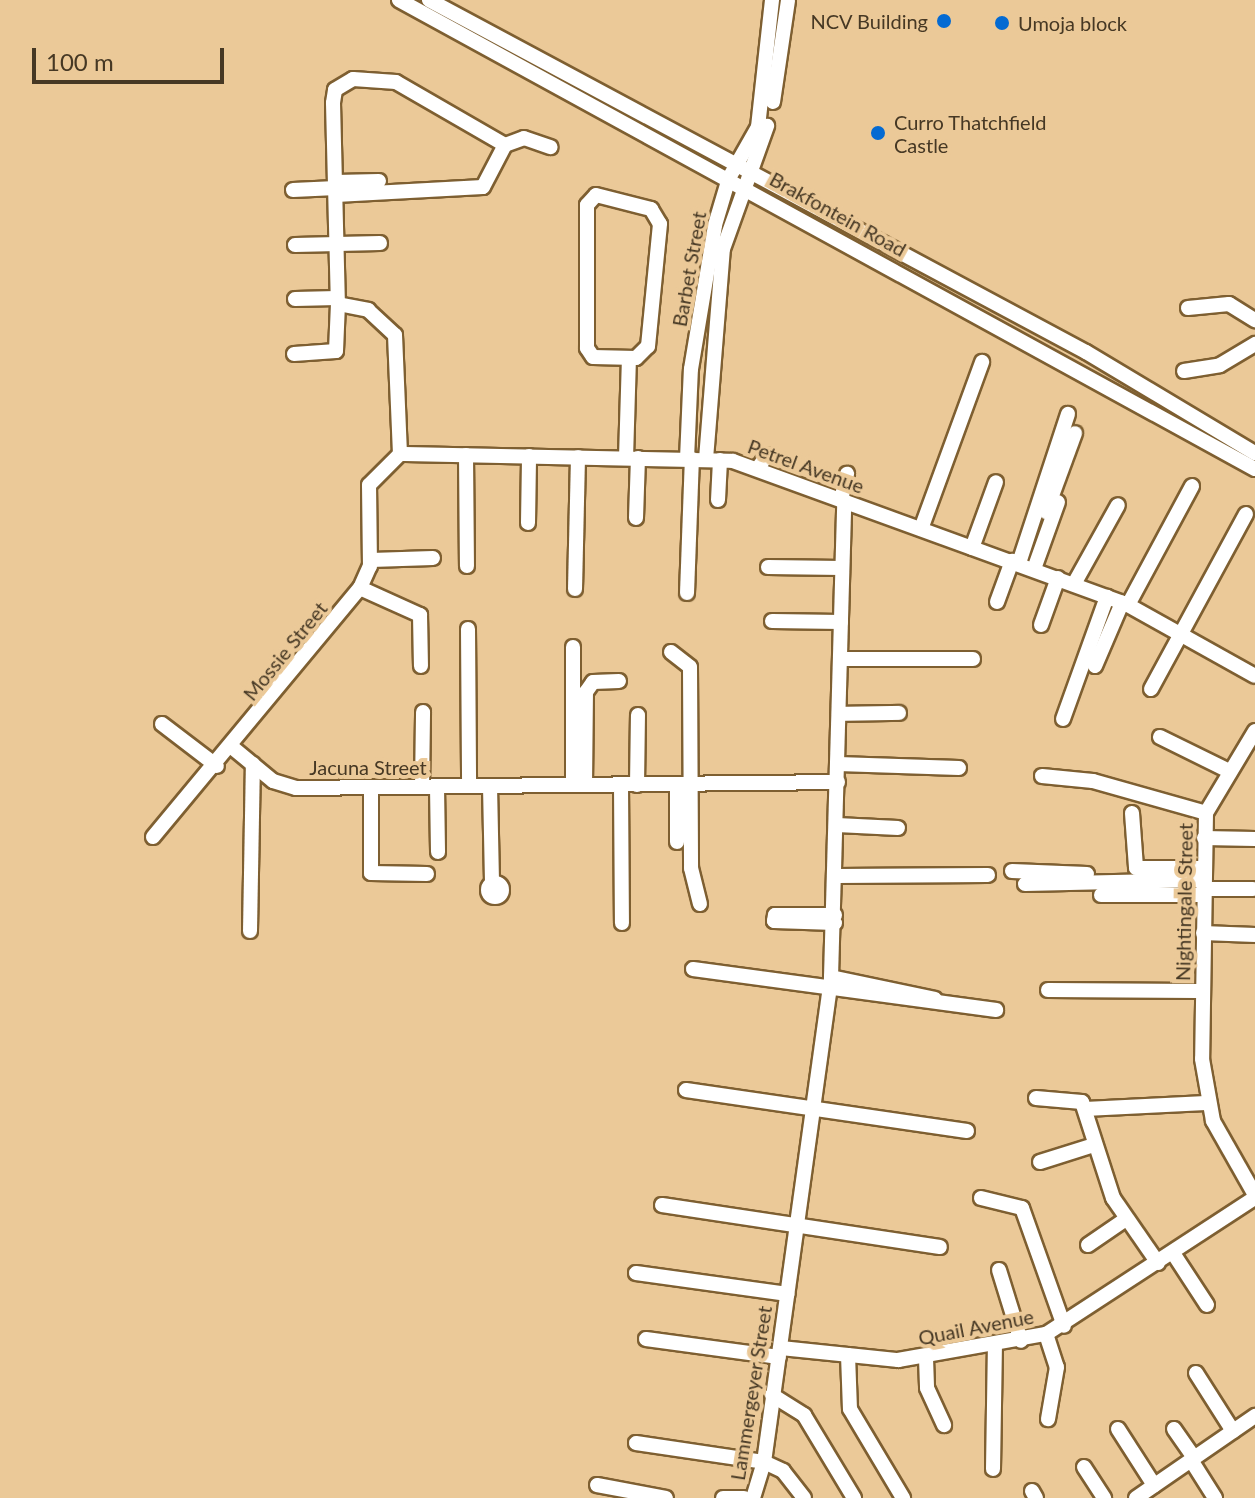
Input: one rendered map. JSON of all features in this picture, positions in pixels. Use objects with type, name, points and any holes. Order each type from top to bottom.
[{"type":"street","name":"Brakfontein Road","points":[[399,0],[736,181],[1255,469]]},
{"type":"street","name":"Brakfontein Road","points":[[429,0],[745,166],[1255,453]]},
{"type":"street","name":"Barbet Street","points":[[745,166],[762,110],[772,0]]},
{"type":"street","name":"Barbet Street","points":[[701,459],[691,377],[736,181],[771,110],[788,0]]},
{"type":"street","points":[[294,354],[336,351],[338,301],[333,103],[346,81],[396,82],[505,145]]},
{"type":"street","points":[[293,190],[483,187],[505,145],[524,138],[550,147]]},
{"type":"street","points":[[336,188],[379,181]]},
{"type":"street","name":"Barbet Street","points":[[701,459],[723,249],[736,181]]},
{"type":"street","points":[[603,193],[651,209],[660,224],[648,346],[629,359],[593,357],[587,348],[587,205],[603,193]]},
{"type":"street","points":[[295,245],[380,243]]},
{"type":"street","points":[[295,299],[338,301],[368,310],[395,335],[400,454]]},
{"type":"street","points":[[1188,308],[1229,304],[1255,320]]},
{"type":"street","points":[[1184,371],[1220,365],[1255,344]]},
{"type":"street","points":[[629,359],[636,518]]},
{"type":"street","points":[[921,529],[982,362]]},
{"type":"street","points":[[691,377],[708,379]]},
{"type":"street","points":[[1023,565],[1068,414]]},
{"type":"street","points":[[1023,565],[1075,433]]},
{"type":"street","name":"Petrel Avenue","points":[[400,454],[701,459],[758,468],[1125,604],[1255,676]]},
{"type":"street","name":"Mossie Street","points":[[153,837],[233,748],[360,588],[371,560],[369,485],[383,464],[400,454]]},
{"type":"street","points":[[470,455],[474,521]]},
{"type":"street","points":[[467,566],[470,455]]},
{"type":"street","points":[[758,468],[767,455]]},
{"type":"street","points":[[528,523],[529,456]]},
{"type":"street","points":[[579,583],[582,457]]},
{"type":"street","points":[[701,459],[718,500]]},
{"type":"street","points":[[696,577],[701,459]]},
{"type":"street","points":[[687,593],[701,459]]},
{"type":"street","name":"Lammergeyer Street","points":[[753,1498],[764,1462],[830,983],[837,876],[842,500],[847,474]]},
{"type":"street","points":[[972,548],[996,482]]},
{"type":"street","points":[[1095,666],[1125,604],[1192,486]]},
{"type":"street","points":[[997,602],[1023,565],[1061,494]]},
{"type":"street","points":[[1074,584],[1118,505]]},
{"type":"street","points":[[1151,689],[1184,635],[1246,514]]},
{"type":"street","points":[[371,560],[433,558]]},
{"type":"street","points":[[768,567],[842,568]]},
{"type":"street","points":[[1041,625],[1058,578]]},
{"type":"street","points":[[360,588],[420,615],[421,666]]},
{"type":"street","points":[[1063,719],[1107,597]]},
{"type":"street","points":[[772,621],[841,622]]},
{"type":"street","points":[[468,629],[469,786]]},
{"type":"street","points":[[573,647],[579,785]]},
{"type":"street","points":[[671,652],[690,667],[684,785],[677,842]]},
{"type":"street","points":[[841,659],[973,659]]},
{"type":"street","points":[[579,785],[586,692],[593,682],[619,681]]},
{"type":"street","points":[[422,787],[423,712]]},
{"type":"street","points":[[839,714],[899,713]]},
{"type":"street","points":[[637,785],[638,715]]},
{"type":"street","points":[[162,724],[217,766]]},
{"type":"street","name":"Nightingale Street","points":[[1255,731],[1227,770],[1206,813],[1203,883],[1206,1103],[1255,1197]]},
{"type":"street","points":[[1160,737],[1227,770]]},
{"type":"street","name":"Jacuna Street","points":[[233,748],[288,787],[838,782]]},
{"type":"street","points":[[250,931],[253,764]]},
{"type":"street","points":[[838,764],[959,768]]},
{"type":"street","name":"Nightingale Street","points":[[1042,776],[1093,781],[1206,813]]},
{"type":"street","points":[[621,785],[622,923]]},
{"type":"street","points":[[684,785],[700,904]]},
{"type":"street","points":[[494,786],[495,884]]},
{"type":"street","points":[[371,787],[371,873],[427,874]]},
{"type":"street","points":[[437,787],[438,852]]},
{"type":"street","points":[[1132,813],[1136,868],[1203,883]]},
{"type":"street","points":[[837,825],[898,828]]},
{"type":"street","points":[[1204,838],[1255,839]]},
{"type":"street","points":[[1012,871],[1253,889]]},
{"type":"street","points":[[837,876],[988,875]]},
{"type":"street","points":[[1025,884],[1103,879]]},
{"type":"street","points":[[1101,895],[1203,883]]},
{"type":"street","points":[[805,919],[835,919]]},
{"type":"street","points":[[1203,933],[1255,935]]},
{"type":"street","points":[[693,969],[830,983],[996,1010]]},
{"type":"street","name":"Nightingale Street","points":[[1048,990],[1203,991]]},
{"type":"street","points":[[686,1090],[967,1131]]},
{"type":"street","points":[[1036,1098],[1075,1097],[1085,1109],[1094,1145],[1126,1212],[1207,1305]]},
{"type":"street","points":[[1085,1109],[1206,1103]]},
{"type":"street","points":[[1040,1162],[1094,1145]]},
{"type":"street","name":"Quail Avenue","points":[[646,1339],[780,1353],[926,1358],[1021,1341],[1064,1326],[1255,1197]]},
{"type":"street","points":[[981,1198],[1022,1208],[1064,1326]]},
{"type":"street","points":[[662,1205],[940,1247]]},
{"type":"street","points":[[1088,1245],[1126,1212]]},
{"type":"street","points":[[999,1270],[1021,1341]]},
{"type":"street","name":"Lammergeyer Street","points":[[636,1273],[788,1294]]},
{"type":"street","points":[[1046,1334],[1057,1367],[1048,1419]]},
{"type":"street","points":[[993,1469],[995,1346]]},
{"type":"street","points":[[848,1355],[850,1409],[903,1498]]},
{"type":"street","points":[[926,1358],[927,1388],[944,1425]]},
{"type":"street","points":[[1196,1373],[1233,1431]]},
{"type":"street","points":[[772,1395],[804,1415],[854,1498]]},
{"type":"street","points":[[1136,1498],[1255,1416]]},
{"type":"street","points":[[1118,1429],[1154,1485]]},
{"type":"street","points":[[1174,1429],[1215,1498]]},
{"type":"street","points":[[636,1443],[764,1462],[783,1471],[804,1498]]},
{"type":"street","points":[[1095,1498],[1080,1468],[1104,1498]]},
{"type":"street","points":[[597,1485],[631,1497],[666,1498]]},
{"type":"street","points":[[723,1498],[744,1498]]},
{"type":"place","name":"NCV Building","points":[[944,21]]},
{"type":"place","name":"Umoja block","points":[[1002,23]]},
{"type":"place","name":"Curro Thatchfield Castle","points":[[878,133]]}]
